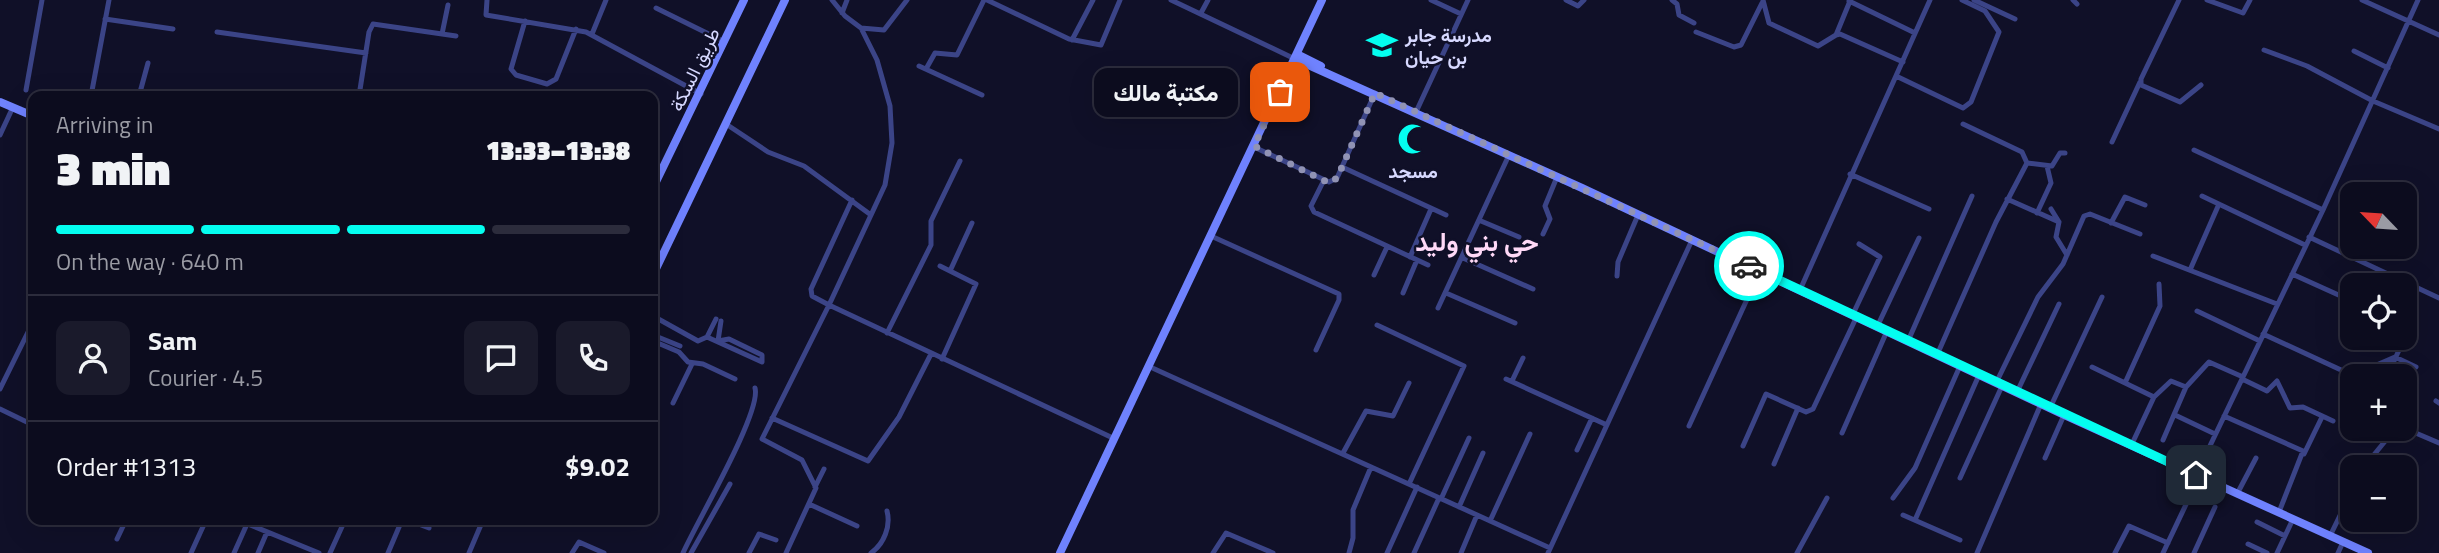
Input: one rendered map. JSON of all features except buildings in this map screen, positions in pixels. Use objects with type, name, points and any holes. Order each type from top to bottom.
[{"type":"main road","name":"طريق السكة","points":[[658,178],[701,94],[744,0]]},
{"type":"main road","points":[[658,265],[785,0]]},
{"type":"main road","points":[[1060,553],[1322,0]]},
{"type":"main road","points":[[1296,54],[1339,77],[1855,315],[2064,415],[2368,553]]},
{"type":"main road","points":[[1296,54],[1310,63]]},
{"type":"main road","points":[[1290,70],[1310,63]]},
{"type":"main road","points":[[0,102],[28,114]]},
{"type":"street","points":[[26,90],[42,0]]},
{"type":"street","points":[[91,91],[109,0]]},
{"type":"street","points":[[487,0],[486,15],[592,34],[701,94]]},
{"type":"street","points":[[592,34],[606,0]]},
{"type":"street","points":[[815,487],[802,460],[762,439],[829,305],[888,176],[892,120],[887,87],[861,28],[832,0]]},
{"type":"street","points":[[842,12],[847,0]]},
{"type":"street","points":[[861,28],[884,30],[906,0]]},
{"type":"street","points":[[926,69],[935,53],[957,55],[986,0],[1072,40],[1094,45],[1104,43],[1120,0]]},
{"type":"street","points":[[1072,40],[1093,0]]},
{"type":"street","points":[[1171,0],[1296,54]]},
{"type":"street","points":[[1201,13],[1208,0]]},
{"type":"street","points":[[1432,0],[1461,14]]},
{"type":"street","points":[[1416,112],[1468,0]]},
{"type":"street","points":[[1566,0],[1578,6],[1584,0]]},
{"type":"street","points":[[1672,0],[1677,4],[1679,15],[1693,23]]},
{"type":"street","points":[[1753,0],[1761,4]]},
{"type":"street","points":[[1696,32],[1734,47],[1741,46],[1763,0],[1769,23],[1814,45],[1840,34],[1903,62]]},
{"type":"street","points":[[1800,290],[1930,0]]},
{"type":"street","points":[[1896,76],[1963,108],[1971,102],[1999,32],[1985,12],[1962,0]]},
{"type":"street","points":[[1974,0],[2015,19]]},
{"type":"street","points":[[2112,142],[2179,0]]},
{"type":"street","points":[[2207,0],[2243,13],[2250,0]]},
{"type":"street","points":[[2166,549],[2224,416],[2323,210],[2418,0]]},
{"type":"street","points":[[1836,35],[1848,1],[1916,33]]},
{"type":"street","points":[[2366,1],[2439,35]]},
{"type":"street","points":[[442,34],[448,5]]},
{"type":"street","points":[[656,8],[725,42]]},
{"type":"street","points":[[105,19],[173,29]]},
{"type":"street","points":[[525,21],[511,69],[516,75],[547,84],[556,79],[576,29]]},
{"type":"street","points":[[360,91],[373,24],[456,36]]},
{"type":"street","points":[[217,32],[366,53]]},
{"type":"street","points":[[2264,50],[2307,66],[2373,101],[2439,129]]},
{"type":"street","points":[[2354,51],[2388,68]]},
{"type":"street","points":[[140,91],[148,63]]},
{"type":"street","points":[[919,66],[982,95]]},
{"type":"street","points":[[2141,79],[2143,88],[2180,102],[2201,85]]},
{"type":"street","points":[[1254,146],[1329,183],[1337,178],[1375,93]]},
{"type":"street","points":[[0,135],[13,107]]},
{"type":"street","points":[[726,124],[768,152],[804,166],[871,215]]},
{"type":"street","points":[[1964,124],[2022,152],[2027,163]]},
{"type":"street","points":[[2194,150],[2323,210]]},
{"type":"street","points":[[2027,163],[2052,166],[2058,154],[2065,153]]},
{"type":"street","points":[[1438,308],[1481,221],[1509,156]]},
{"type":"street","points":[[887,333],[932,245],[931,221],[960,161]]},
{"type":"street","points":[[1937,355],[2007,199],[2027,163]]},
{"type":"street","points":[[2037,213],[2051,183],[2047,166]]},
{"type":"street","points":[[1342,167],[1446,215]]},
{"type":"street","points":[[1850,174],[1929,209]]},
{"type":"street","points":[[1543,234],[1550,219],[1545,206],[1557,177]]},
{"type":"street","points":[[1324,180],[1311,206],[1314,212],[1428,265]]},
{"type":"street","points":[[1908,341],[1972,196]]},
{"type":"street","points":[[2202,196],[2305,246]]},
{"type":"street","points":[[2111,223],[2125,197],[2145,205]]},
{"type":"street","points":[[2007,199],[2059,222]]},
{"type":"street","points":[[852,200],[811,289],[814,299],[1115,439]]},
{"type":"street","points":[[2190,270],[2219,204]]},
{"type":"street","points":[[1410,257],[1431,209]]},
{"type":"street","points":[[2050,209],[2059,222],[2056,237],[2067,255]]},
{"type":"street","points":[[1960,478],[2038,297],[2058,273],[2087,214],[2140,234]]},
{"type":"street","points":[[1617,276],[1618,262],[1639,215]]},
{"type":"street","points":[[1481,221],[1520,237]]},
{"type":"street","points":[[950,271],[972,223]]},
{"type":"street","points":[[1212,236],[1339,294],[1339,300],[1316,350]]},
{"type":"street","points":[[2309,237],[2439,298]]},
{"type":"street","points":[[1877,327],[1919,238]]},
{"type":"street","points":[[1148,366],[1343,453],[1549,551],[1692,240]]},
{"type":"street","points":[[1743,446],[1766,394],[1810,411],[1817,404],[1880,257],[1859,244]]},
{"type":"street","points":[[1374,275],[1387,247]]},
{"type":"street","points":[[2153,256],[2277,304]]},
{"type":"street","points":[[1463,258],[1533,289]]},
{"type":"street","points":[[1403,293],[1417,260]]},
{"type":"street","points":[[940,266],[976,284],[942,359]]},
{"type":"street","points":[[1689,426],[1760,271]]},
{"type":"street","points":[[2292,274],[2340,296]]},
{"type":"street","points":[[2125,383],[2160,306],[2159,284]]},
{"type":"street","points":[[1446,293],[1514,323]]},
{"type":"street","points":[[2050,408],[2102,297]]},
{"type":"street","points":[[2017,392],[2059,304]]},
{"type":"street","points":[[2197,311],[2338,369],[2365,370],[2395,357],[2410,364]]},
{"type":"street","points":[[658,319],[698,341],[707,337],[718,320],[718,341]]},
{"type":"street","points":[[1377,325],[1464,366],[1409,484]]},
{"type":"street","points":[[1842,433],[1887,331]]},
{"type":"street","points":[[0,389],[28,332]]},
{"type":"street","points":[[658,337],[680,346]]},
{"type":"street","points":[[707,337],[762,362],[762,355],[753,350],[729,339],[718,341]]},
{"type":"street","points":[[658,343],[678,352],[692,364],[703,364],[735,379]]},
{"type":"street","points":[[747,356],[753,350]]},
{"type":"street","points":[[2392,364],[2398,350]]},
{"type":"street","points":[[772,418],[869,461],[898,417],[932,354]]},
{"type":"street","points":[[1523,358],[1509,380],[1607,425]]},
{"type":"street","points":[[2163,440],[2186,387],[2209,362],[2267,391],[2277,381],[2290,408],[2303,407],[2333,421]]},
{"type":"street","points":[[673,403],[692,364]]},
{"type":"street","points":[[1893,498],[1915,468],[1960,366]]},
{"type":"street","points":[[2092,367],[2154,397]]},
{"type":"street","points":[[1915,520],[1979,374]]},
{"type":"street","points":[[2131,446],[2154,397],[2168,382],[2186,387]]},
{"type":"street","points":[[1343,453],[1365,413],[1369,410],[1393,416],[1409,383]]},
{"type":"street","points":[[691,553],[756,400],[755,388]]},
{"type":"street","points":[[1977,553],[2041,404]]},
{"type":"street","points":[[1774,464],[1798,408]]},
{"type":"street","points":[[0,410],[28,423]]},
{"type":"street","points":[[2045,458],[2064,415]]},
{"type":"street","points":[[2175,415],[2216,434]]},
{"type":"street","points":[[2224,416],[2300,449],[2304,454]]},
{"type":"street","points":[[2278,512],[2322,417]]},
{"type":"street","points":[[1577,450],[1592,418]]},
{"type":"street","points":[[1490,521],[1530,434]]},
{"type":"street","points":[[2417,434],[2439,443]]},
{"type":"street","points":[[1414,553],[1469,438]]},
{"type":"street","points":[[2374,455],[2385,441]]},
{"type":"street","points":[[1459,507],[1483,453]]},
{"type":"street","points":[[2237,494],[2256,458]]},
{"type":"street","points":[[1349,553],[1353,538],[1353,510],[1371,467]]},
{"type":"street","points":[[786,553],[824,469]]},
{"type":"street","points":[[683,553],[691,536],[730,484]]},
{"type":"street","points":[[1387,553],[1417,488]]},
{"type":"street","points":[[1797,553],[1827,498]]},
{"type":"street","points":[[809,505],[857,526]]},
{"type":"street","points":[[2194,553],[2215,507]]},
{"type":"street","points":[[871,553],[880,547],[889,521],[887,511]]},
{"type":"street","points":[[1461,553],[1477,515]]},
{"type":"street","points":[[1903,515],[1960,540]]},
{"type":"street","points":[[2330,536],[2340,516]]},
{"type":"street","points":[[2277,553],[2293,519]]},
{"type":"street","points":[[2257,522],[2285,536]]},
{"type":"street","points":[[117,539],[124,525]]},
{"type":"street","points":[[191,553],[204,525]]},
{"type":"street","points":[[234,553],[247,525]]},
{"type":"street","points":[[250,525],[318,553]]},
{"type":"street","points":[[260,529],[262,525]]},
{"type":"street","points":[[330,553],[343,525]]},
{"type":"street","points":[[388,553],[400,525]]},
{"type":"street","points":[[421,525],[429,528]]},
{"type":"street","points":[[469,553],[481,525]]},
{"type":"street","points":[[2115,553],[2129,526],[2174,553]]},
{"type":"street","points":[[258,553],[267,533]]},
{"type":"street","points":[[1213,553],[1226,533],[1273,553]]},
{"type":"street","points":[[749,553],[759,534],[776,540]]},
{"type":"street","points":[[691,536],[698,539]]},
{"type":"street","points":[[572,553],[579,542],[604,553]]},
{"type":"street","points":[[2338,553],[2343,542]]},
{"type":"street","points":[[2248,544],[2267,553]]},
{"type":"way so far","points":[[1280,92],[1254,146],[1329,183],[1337,178],[1375,93],[1749,266]]},
{"type":"place","name":"مدرسة جابر بن حيان","points":[[1382,45]]},
{"type":"place","name":"مكتبة مالك","points":[[1280,92]]},
{"type":"place","name":"مسجد","points":[[1413,139]]},
{"type":"district","name":"حي بني وليد","points":[[1477,241]]},
{"type":"route","points":[[1749,266],[2196,475]]}]
